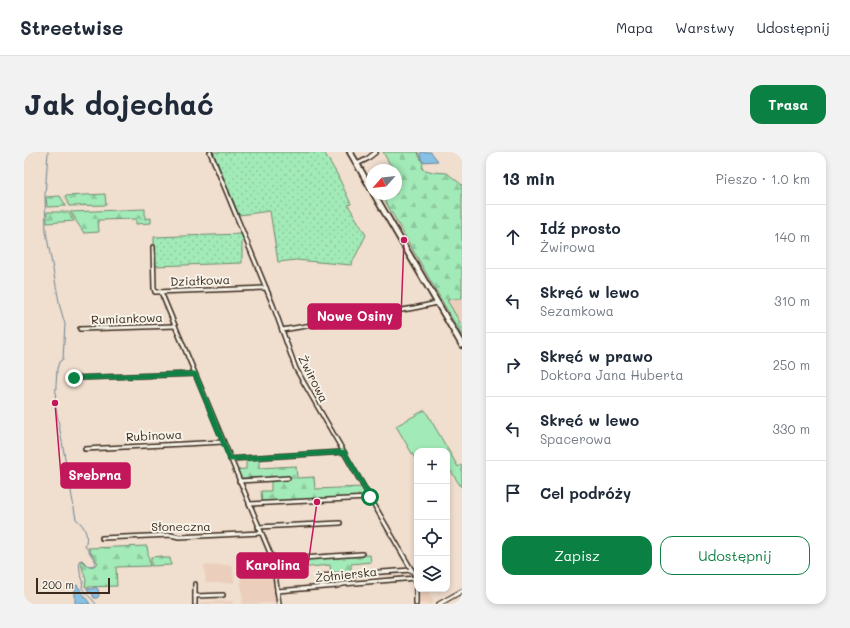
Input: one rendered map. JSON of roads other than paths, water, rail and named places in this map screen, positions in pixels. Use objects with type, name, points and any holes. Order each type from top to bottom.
[{"type":"main road","points":[[350,152],[366,180]]},
{"type":"main road","points":[[378,200],[462,345]]},
{"type":"street","name":"Żwirowa","points":[[210,152],[266,288],[296,369],[414,574]]},
{"type":"street","points":[[357,164],[376,152]]},
{"type":"street","name":"Działkowa","points":[[152,247],[155,292],[266,288]]},
{"type":"street","points":[[161,292],[258,528],[273,560],[279,604]]},
{"type":"street","points":[[282,330],[438,303]]},
{"type":"street","name":"Rumiankowa","points":[[80,329],[175,326]]},
{"type":"street","points":[[74,378],[195,374]]},
{"type":"street","name":"Rubinowa","points":[[86,449],[223,442]]},
{"type":"street","points":[[230,459],[344,452]]},
{"type":"street","points":[[239,481],[288,478]]},
{"type":"street","points":[[249,504],[370,497]]},
{"type":"street","points":[[258,528],[340,523]]},
{"type":"street","name":"Słoneczna","points":[[102,538],[171,535],[187,537],[261,533]]},
{"type":"street","points":[[273,560],[362,554]]},
{"type":"street","points":[[321,576],[412,570]]},
{"type":"street","name":"Żołnierska","points":[[277,591],[414,578]]},
{"type":"street","points":[[195,584],[195,604]]},
{"type":"street","points":[[439,604],[462,591]]},
{"type":"street","name":"Żwirowa","points":[[416,592],[416,604]]},
{"type":"street","points":[[195,596],[223,595]]},
{"type":"water","points":[[421,152],[431,152],[438,161],[422,162]]},
{"type":"water","points":[[77,585],[90,604],[75,604],[75,586]]},
{"type":"water","points":[[96,587],[98,589],[99,596],[94,598],[92,593],[88,592],[87,588],[91,589]]},
{"type":"waterway","points":[[48,152],[45,196],[46,232],[60,307],[65,324],[63,359],[59,362],[57,369],[55,403],[76,519],[84,528],[87,539],[85,546],[96,562],[93,566],[88,566],[82,560],[79,561],[83,581],[82,588],[96,604]]},
{"type":"place","name":"Nowe Osiny","points":[[404,240]]},
{"type":"place","name":"Srebrna","points":[[55,403]]},
{"type":"place","name":"Karolina","points":[[317,502]]}]
